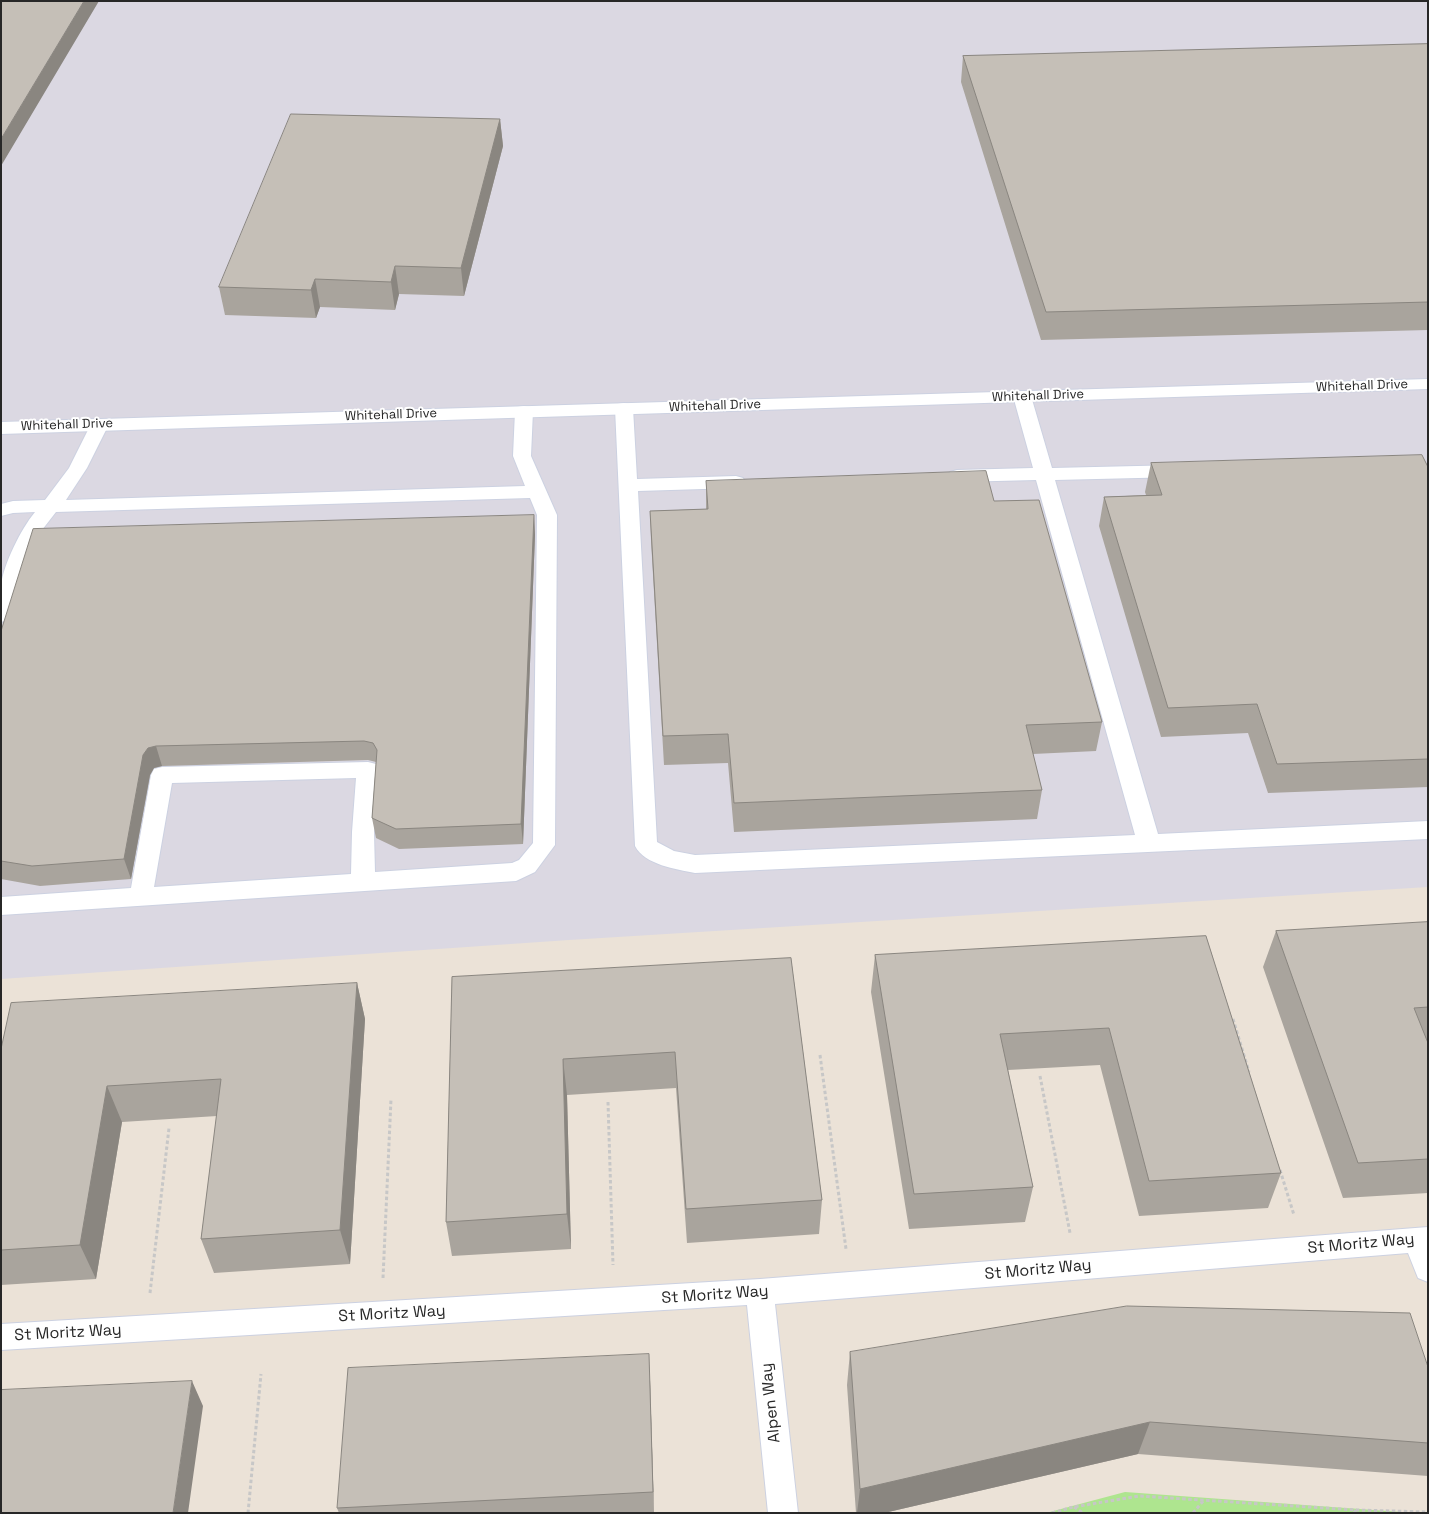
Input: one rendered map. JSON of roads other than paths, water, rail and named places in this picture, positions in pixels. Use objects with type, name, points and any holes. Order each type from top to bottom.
[{"type":"street","name":"Whitehall Drive","points":[[1,428],[1428,384]]},
{"type":"street","points":[[1022,396],[1149,843]]},
{"type":"street","points":[[624,408],[646,846],[669,860],[695,864],[1428,830]]},
{"type":"street","points":[[1,906],[516,872],[527,866],[544,845],[547,514],[522,456],[524,411]]},
{"type":"street","points":[[1,615],[21,553],[33,528],[52,506],[78,468],[100,424]]},
{"type":"street","points":[[942,477],[1196,470]]},
{"type":"street","points":[[628,485],[754,482]]},
{"type":"street","points":[[1,510],[13,507],[538,492]]},
{"type":"street","points":[[141,897],[162,775],[368,770],[363,832],[363,882]]},
{"type":"street","points":[[1422,1239],[1428,1269]]},
{"type":"street","name":"St Moritz Way","points":[[1,1337],[760,1292],[1422,1239]]},
{"type":"street","name":"Alpen Way","points":[[760,1292],[783,1513]]}]
